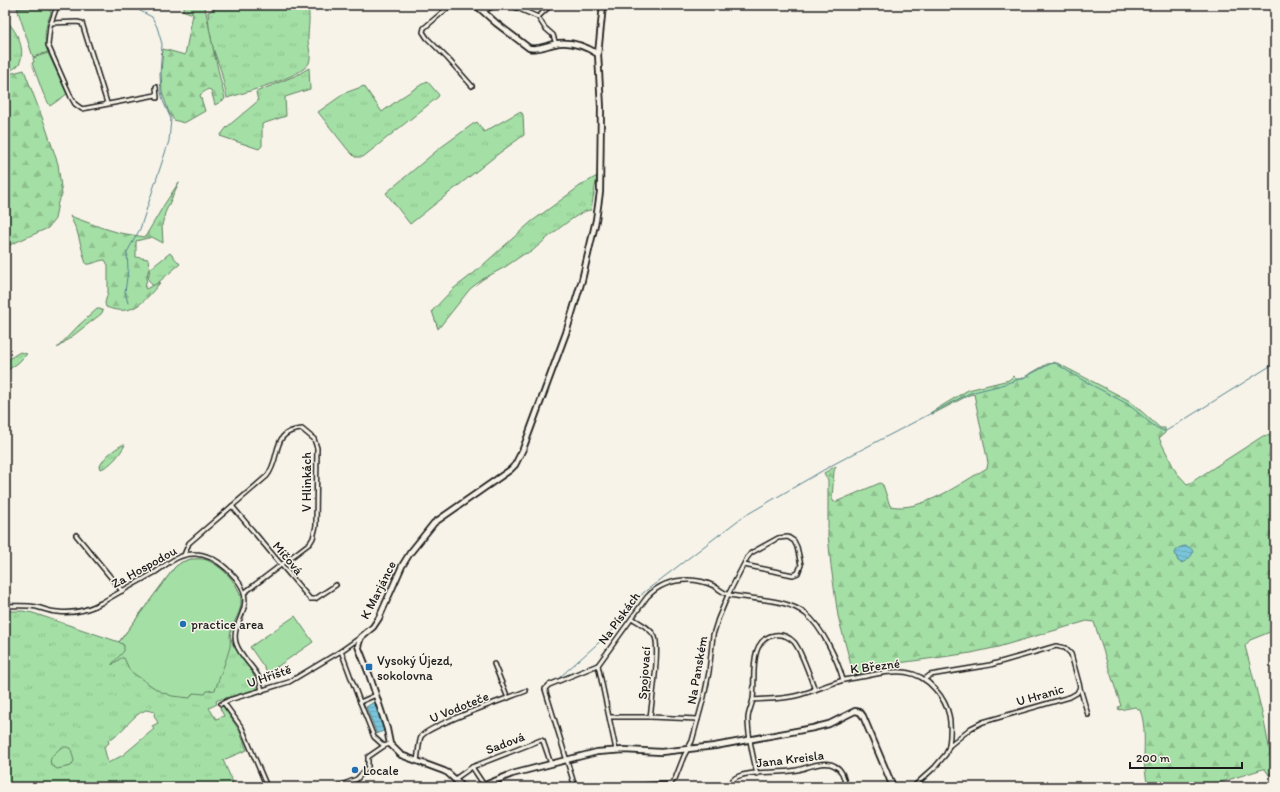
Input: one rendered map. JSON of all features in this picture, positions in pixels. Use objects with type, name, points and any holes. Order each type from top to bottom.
[{"type":"street","points":[[5,5],[68,5]]},
{"type":"street","points":[[104,5],[115,5]]},
{"type":"street","points":[[451,5],[424,28],[423,32],[472,86]]},
{"type":"street","points":[[476,5],[496,23],[529,48],[541,48],[556,44],[580,45],[598,54]]},
{"type":"street","points":[[482,11],[498,5]]},
{"type":"street","points":[[510,5],[538,17],[545,28],[553,35],[556,44]]},
{"type":"street","points":[[538,17],[551,5]]},
{"type":"street","name":"K Marjánce","points":[[361,637],[373,627],[379,618],[402,566],[412,549],[434,523],[515,465],[523,449],[556,363],[582,280],[596,220],[600,192],[600,108],[598,54],[603,5]]},
{"type":"street","points":[[57,6],[51,23],[48,45],[68,91],[79,108],[82,109],[107,103],[157,97],[156,87]]},
{"type":"street","points":[[51,23],[82,23],[107,103]]},
{"type":"street","name":"V Hlinkách","points":[[184,556],[189,543],[270,471],[275,461],[279,441],[285,434],[294,430],[302,429],[314,439],[317,448],[315,532],[310,543],[282,566],[244,593]]},
{"type":"street","name":"Míčová","points":[[232,506],[310,599],[315,599],[336,585]]},
{"type":"street","points":[[76,535],[122,591]]},
{"type":"street","name":"Na Panském","points":[[647,786],[670,784],[672,782],[692,741],[708,678],[713,634],[728,595],[744,564],[751,553],[778,538],[785,537],[791,539],[796,544],[800,565],[798,573],[793,575],[744,564]]},
{"type":"street","name":"Za Hospodou","points":[[5,606],[23,606],[58,612],[70,612],[92,608],[178,558],[193,554],[202,554],[218,562],[238,580],[244,593]]},
{"type":"street","name":"Na Pískách","points":[[598,665],[651,593],[662,585],[674,581],[689,580],[714,586],[728,595],[789,605],[806,614],[814,622],[822,635],[836,660],[843,680]]},
{"type":"street","points":[[244,593],[245,600],[243,615],[235,629],[234,635],[237,645],[258,676],[262,691]]},
{"type":"street","name":"Spojovací","points":[[632,618],[651,632],[656,641],[656,659],[650,717]]},
{"type":"street","points":[[757,774],[749,740],[749,712],[753,700],[757,649],[762,642],[771,636],[777,635],[791,639],[797,646],[815,690]]},
{"type":"street","points":[[361,637],[358,643],[359,649],[376,694],[390,744],[397,753],[444,771],[463,787]]},
{"type":"street","name":"U Hřiště","points":[[267,787],[242,728],[222,703],[280,686],[298,678],[361,637]]},
{"type":"street","name":"U Hranic","points":[[915,786],[935,767],[946,754],[949,746],[971,728],[978,724],[1070,697],[1077,693],[1080,687],[1071,654],[1065,648],[1056,646],[990,664],[930,675],[926,679]]},
{"type":"street","points":[[341,651],[374,737],[384,746]]},
{"type":"street","name":"U Vodoteče","points":[[494,664],[508,698]]},
{"type":"street","points":[[575,787],[545,692],[549,685],[598,665],[616,750]]},
{"type":"street","name":"K Březné","points":[[753,700],[789,698],[843,680],[896,671],[914,674],[926,679],[941,695],[947,705],[951,728],[949,746]]},
{"type":"street","points":[[1080,687],[1088,715]]},
{"type":"street","name":"U Vodoteče","points":[[418,761],[421,737],[425,732],[526,691]]},
{"type":"street","points":[[360,702],[376,694]]},
{"type":"street","points":[[472,767],[482,786],[512,774],[597,752],[616,750],[661,752],[749,740],[829,724],[855,711],[860,712],[866,722],[880,758],[894,787]]},
{"type":"street","points":[[610,717],[698,719]]},
{"type":"street","name":"Sadová","points":[[455,779],[472,767],[541,740],[543,741],[551,764]]},
{"type":"street","points":[[336,787],[357,779],[368,767],[368,757],[384,746],[390,744]]},
{"type":"street","name":"Jana Kreisla","points":[[728,787],[732,780],[737,777],[783,772],[822,764],[831,764],[840,770],[844,775],[846,787]]},
{"type":"street","points":[[593,787],[647,786]]},
{"type":"green space","points":[[186,5],[205,7],[225,99],[215,105],[211,90],[208,89],[200,95],[205,111],[184,123],[174,120],[169,113],[162,92],[161,72],[163,49],[185,55],[193,14],[182,10]]},
{"type":"green space","points":[[222,5],[307,5],[309,17],[309,63],[295,74],[284,79],[227,98],[221,71],[213,48],[209,28],[208,12]]},
{"type":"green space","points":[[17,8],[47,8],[50,10],[51,13],[45,32],[46,47],[48,52],[33,57]]},
{"type":"green space","points":[[5,19],[16,33],[22,50],[19,64],[5,73]]},
{"type":"green space","points":[[48,53],[67,94],[50,106],[43,93],[32,63],[34,62],[33,58]]},
{"type":"green space","points":[[309,68],[310,89],[285,97],[286,116],[262,124],[262,146],[259,149],[220,136],[227,127],[258,101],[256,92],[297,75]]},
{"type":"green space","points":[[24,70],[58,164],[62,195],[58,202],[55,219],[48,228],[5,247],[5,75]]},
{"type":"green space","points":[[427,81],[439,95],[438,97],[363,157],[355,157],[348,150],[318,112],[345,93],[364,86],[382,112]]},
{"type":"green space","points":[[519,112],[523,115],[524,135],[410,224],[386,193],[440,148],[473,124],[477,122],[484,132]]},
{"type":"green space","points":[[597,176],[591,210],[585,211],[578,215],[531,252],[524,254],[505,267],[483,279],[470,289],[438,329],[432,311],[453,289],[474,273],[531,222],[580,186]]},
{"type":"green space","points":[[179,182],[165,213],[162,225],[163,243],[152,237],[136,241],[136,257],[148,259],[149,267],[145,288],[146,289],[160,282],[159,284],[148,297],[130,309],[115,310],[106,307],[105,303],[108,292],[108,265],[105,260],[86,264],[77,231],[70,216],[120,233],[145,237]]},
{"type":"green space","points":[[170,253],[180,264],[154,286],[152,285],[148,279],[150,269]]},
{"type":"green space","points":[[97,309],[103,311],[101,314],[57,348],[78,326]]},
{"type":"green space","points":[[20,352],[27,354],[18,363],[5,372],[7,362]]},
{"type":"green space","points":[[1057,363],[1130,401],[1160,428],[1165,428],[1165,433],[1159,438],[1176,472],[1187,484],[1263,436],[1274,434],[1275,630],[1250,640],[1245,646],[1265,726],[1273,774],[1269,775],[1265,769],[1263,769],[1218,783],[1197,787],[1148,787],[1144,761],[1144,729],[1142,716],[1140,710],[1135,707],[1119,710],[1118,707],[1121,706],[1094,622],[1087,621],[998,647],[971,653],[877,666],[857,675],[852,669],[838,616],[828,535],[828,480],[824,473],[836,466],[834,471],[832,499],[834,502],[880,483],[883,485],[890,506],[902,507],[915,505],[940,495],[987,468],[988,463],[974,394],[969,395],[933,414],[930,413],[968,390],[1009,380],[1013,376],[1016,379],[1021,379],[1047,364]]},
{"type":"green space","points":[[122,445],[125,445],[115,459],[109,465],[101,469],[100,466],[102,462]]},
{"type":"green space","name":"practice area","points":[[191,559],[207,560],[225,572],[234,582],[240,594],[241,604],[230,633],[230,647],[215,690],[207,691],[205,694],[193,693],[190,698],[172,696],[159,691],[130,671],[124,658],[121,658],[112,664],[124,651],[124,645],[119,642],[175,567],[182,562]]},
{"type":"green space","points":[[195,559],[212,562],[229,576],[238,588],[240,595],[241,605],[232,625],[230,636],[233,645],[252,671],[257,689],[218,700],[216,701],[217,704],[209,708],[216,719],[224,716],[220,708],[222,705],[239,730],[247,750],[223,760],[235,787],[5,787],[5,689],[9,688],[10,684],[5,677],[5,611],[23,611],[33,613],[119,642],[175,567],[182,562]],"holes":[[[146,710],[155,712],[154,715],[158,723],[152,726],[154,729],[123,755],[108,763],[104,747],[109,743],[108,740],[141,712]]]},
{"type":"green space","points":[[295,616],[313,642],[268,673],[250,647]]},
{"type":"green space","points":[[62,747],[71,749],[74,761],[71,766],[57,769],[51,765],[50,762],[53,755]]},
{"type":"water","points":[[1185,546],[1190,547],[1193,552],[1188,560],[1181,563],[1178,561],[1175,553],[1179,548]]},
{"type":"water","points":[[374,702],[376,703],[385,730],[377,734],[366,707]]},
{"type":"waterway","points":[[128,303],[125,292],[128,270],[127,252],[140,229],[169,141],[171,119],[163,101],[161,92],[160,75],[162,44],[157,27],[152,17],[129,5]]},
{"type":"waterway","points":[[560,677],[622,622],[643,593],[741,518],[834,464],[970,393],[1023,378],[1054,362],[1080,379],[1125,403],[1153,425],[1166,431],[1275,363]]},
{"type":"place","name":"practice area","points":[[183,624]]},
{"type":"place","name":"Vysoký Újezd, sokolovna","points":[[369,667]]},
{"type":"place","name":"Locale","points":[[355,770]]}]
